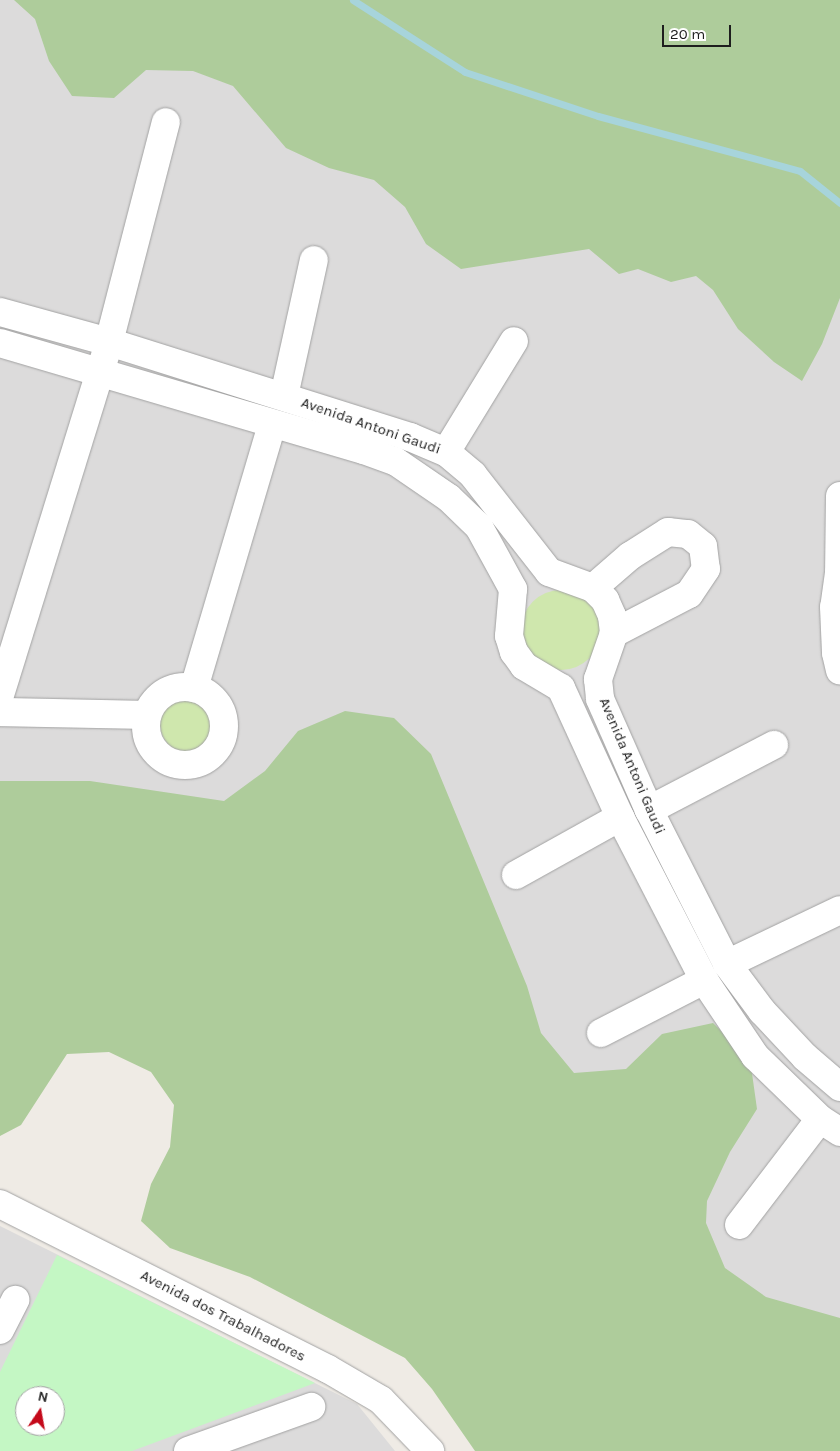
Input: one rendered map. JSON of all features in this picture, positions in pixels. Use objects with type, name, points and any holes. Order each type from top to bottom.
[{"type":"street","points":[[0,695],[109,342],[166,122]]},
{"type":"street","points":[[284,396],[314,260]]},
{"type":"street","name":"Avenida Antoni Gaudi","points":[[0,312],[109,342],[284,396],[410,437],[446,452],[473,475],[549,572],[593,588]]},
{"type":"street","points":[[446,452],[514,342]]},
{"type":"street","name":"Avenida Antoni Gaudi","points":[[0,343],[395,461],[449,498],[479,527],[513,589],[509,636],[514,652],[524,666],[561,688],[620,817],[704,980],[755,1056],[830,1126]]},
{"type":"street","points":[[194,688],[272,425]]},
{"type":"street","points":[[840,496],[839,573],[834,607],[836,653],[840,671]]},
{"type":"street","points":[[668,532],[688,534],[703,546],[706,569],[689,594],[614,633],[612,616],[605,600],[593,588],[630,556],[668,532]]},
{"type":"street","name":"Avenida Antoni Gaudi","points":[[614,633],[600,672],[600,699],[649,810],[727,964],[762,1011],[805,1057],[840,1087]]},
{"type":"street","points":[[182,687],[194,688],[211,696],[222,711],[224,736],[211,756],[188,765],[164,759],[148,740],[147,715],[160,696],[182,687]]},
{"type":"street","points":[[0,712],[147,715]]},
{"type":"street","points":[[649,810],[774,745]]},
{"type":"street","points":[[516,874],[620,817]]},
{"type":"street","points":[[727,964],[840,910]]},
{"type":"street","points":[[601,1033],[704,980]]},
{"type":"street","points":[[739,1226],[830,1126]]},
{"type":"street","name":"Avenida dos Trabalhadores","points":[[0,1204],[328,1369],[381,1400],[430,1451]]},
{"type":"street","points":[[0,1330],[15,1300]]},
{"type":"street","points":[[188,1451],[311,1407]]},
{"type":"shaded area","points":[[0,0],[840,0],[840,1440],[0,915]]},
{"type":"shaded area","points":[[0,1226],[357,1404],[395,1451],[0,1451]]},
{"type":"green space","points":[[14,0],[840,0],[840,298],[822,344],[802,381],[774,362],[738,329],[713,290],[696,276],[671,282],[638,269],[619,274],[589,249],[461,269],[426,244],[405,207],[374,180],[329,168],[286,148],[233,86],[193,71],[146,70],[114,98],[72,96],[49,61],[35,19]]},
{"type":"green space","points":[[561,590],[576,593],[589,602],[598,615],[601,630],[598,645],[589,658],[576,667],[561,670],[546,667],[533,658],[524,645],[521,630],[524,615],[533,602],[546,593]]},
{"type":"green space","points":[[189,695],[200,697],[213,708],[218,724],[216,735],[205,748],[189,753],[178,751],[165,740],[160,724],[162,713],[173,700]]},
{"type":"green space","points":[[345,711],[394,718],[431,754],[527,986],[541,1033],[574,1073],[626,1069],[662,1034],[713,1023],[750,1059],[757,1109],[730,1152],[707,1201],[706,1223],[725,1268],[766,1297],[840,1318],[840,1451],[475,1451],[432,1389],[405,1358],[250,1277],[170,1248],[141,1221],[151,1184],[170,1147],[174,1105],[151,1072],[109,1052],[67,1054],[21,1125],[0,1136],[0,781],[90,781],[224,801],[265,771],[298,731]]},
{"type":"green space","points":[[57,1255],[315,1383],[132,1451],[0,1451],[0,1372]]},
{"type":"waterway","points":[[353,0],[465,72],[598,116],[800,171],[840,203]]}]
